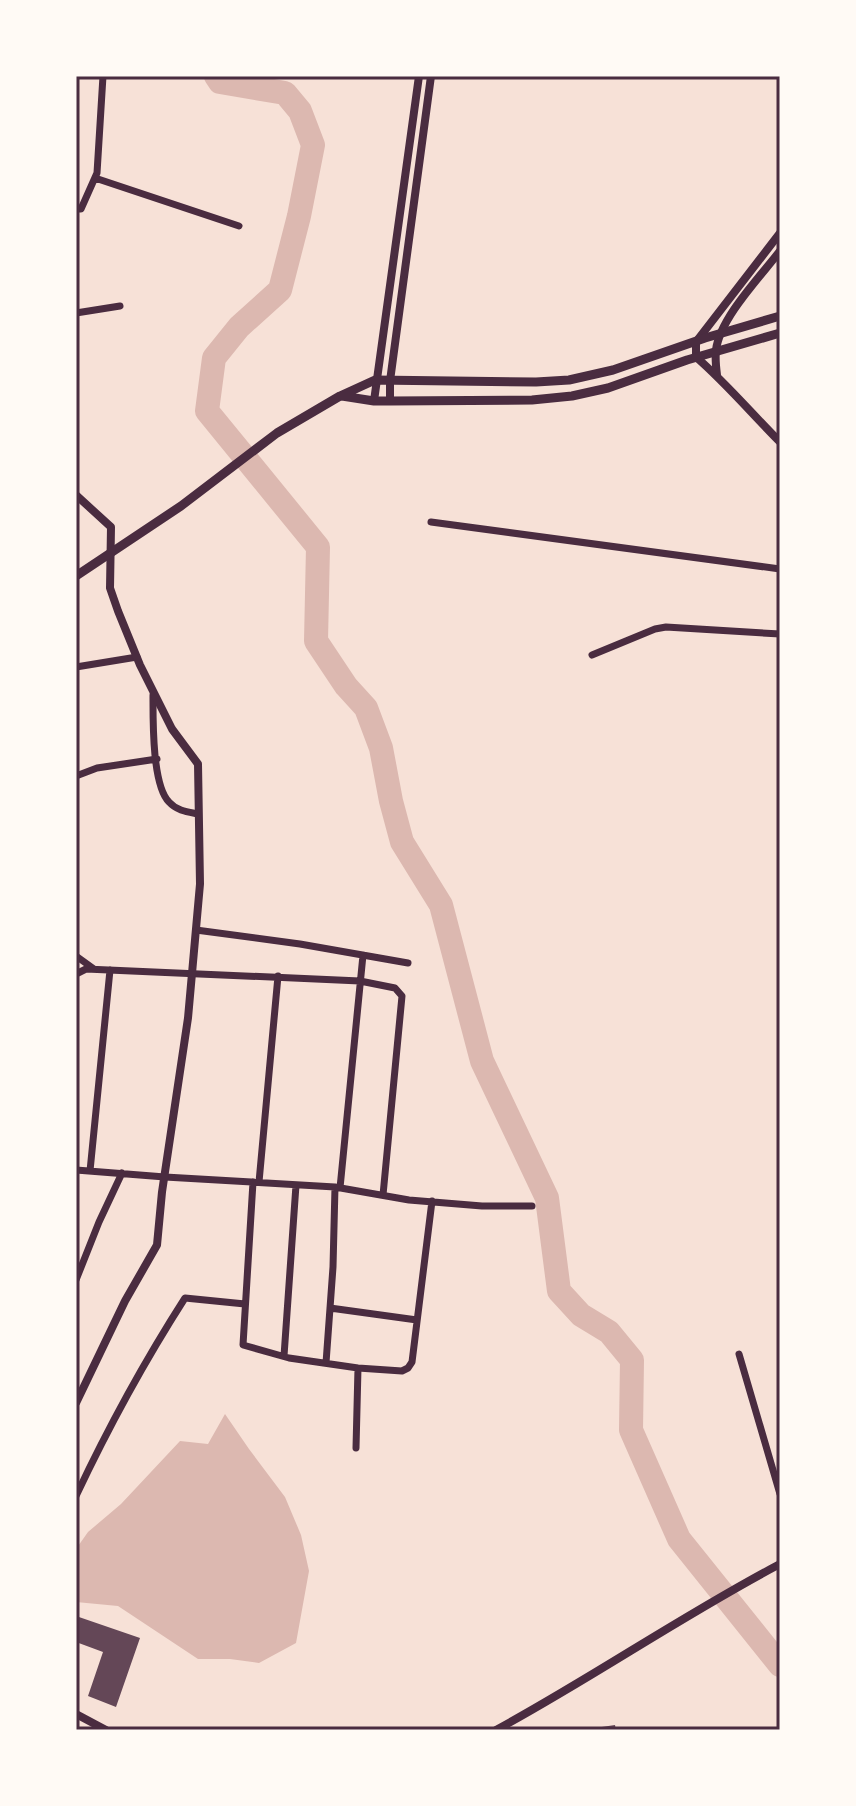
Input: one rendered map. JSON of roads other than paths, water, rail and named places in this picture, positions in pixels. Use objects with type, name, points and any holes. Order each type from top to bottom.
[{"type":"main road","points":[[76,576],[218,478],[277,433],[340,396],[375,380],[569,380],[613,370],[780,316]]},
{"type":"main road","points":[[340,396],[374,401],[532,400],[572,396],[608,388],[696,357],[780,333]]},
{"type":"street","points":[[76,209],[81,209],[97,173],[103,76]]},
{"type":"street","points":[[374,401],[419,76]]},
{"type":"street","points":[[390,401],[390,381],[431,76]]},
{"type":"street","points":[[95,178],[239,226]]},
{"type":"street","points":[[780,233],[696,342],[696,357],[780,442]]},
{"type":"street","points":[[717,375],[716,352],[727,320],[780,251]]},
{"type":"street","points":[[76,313],[120,306]]},
{"type":"street","points":[[76,495],[111,527],[110,588],[153,693],[172,729],[198,764],[200,884],[188,1018],[157,1245],[125,1301],[76,1403]]},
{"type":"street","points":[[431,522],[780,569]]},
{"type":"street","points":[[592,655],[666,627],[780,634]]},
{"type":"street","points":[[76,667],[137,657]]},
{"type":"street","points":[[153,693],[153,729],[160,788],[179,810],[198,814]]},
{"type":"street","points":[[76,776],[97,768],[157,759]]},
{"type":"street","points":[[196,930],[408,963]]},
{"type":"street","points":[[326,1363],[338,1188],[363,955]]},
{"type":"street","points":[[76,956],[94,969]]},
{"type":"street","points":[[76,974],[94,969],[278,976],[360,981],[395,988],[402,996],[383,1195]]},
{"type":"street","points":[[90,1171],[110,970]]},
{"type":"street","points":[[278,976],[256,1182],[243,1345],[284,1356],[358,1368],[402,1371],[408,1368],[412,1362],[432,1201]]},
{"type":"street","points":[[76,1170],[338,1188],[482,1206],[532,1206]]},
{"type":"street","points":[[76,1280],[122,1173]]},
{"type":"street","points":[[284,1356],[296,1185]]},
{"type":"street","points":[[76,1496],[106,1432],[185,1298],[245,1304]]},
{"type":"street","points":[[330,1308],[417,1320]]},
{"type":"street","points":[[739,1354],[780,1494]]},
{"type":"street","points":[[356,1448],[358,1368]]},
{"type":"street","points":[[496,1730],[780,1564]]},
{"type":"street","points":[[76,1714],[106,1730]]},
{"type":"waterway","points":[[216,76],[220,82],[285,93],[300,111],[313,145],[280,290],[239,327],[214,358],[207,411],[318,547],[316,641],[346,686],[366,708],[381,748],[402,842],[441,905],[482,1061],[547,1198],[559,1291],[581,1315],[609,1332],[632,1360],[631,1430],[679,1539],[780,1665]]}]
